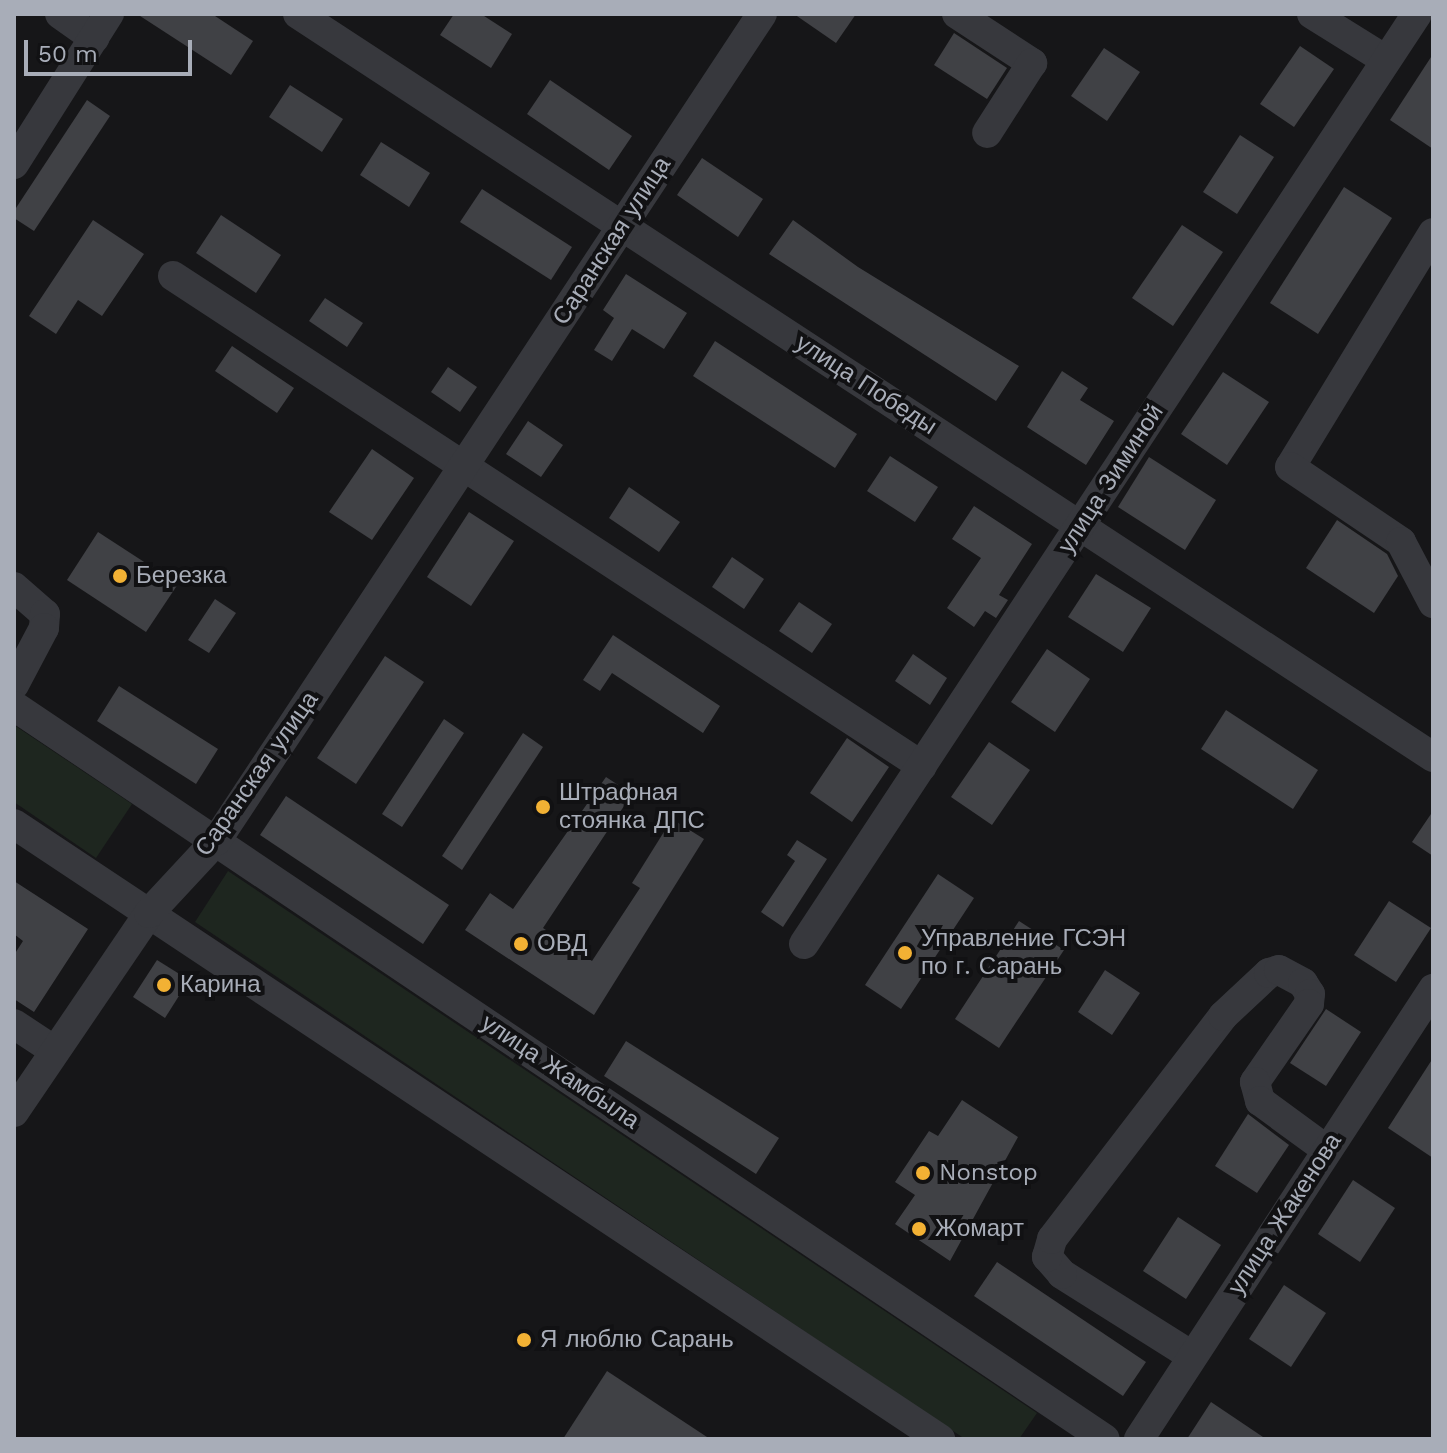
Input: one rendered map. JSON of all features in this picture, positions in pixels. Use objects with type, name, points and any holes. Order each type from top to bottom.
[{"type":"street","points":[[14,164],[102,26],[60,14]]},
{"type":"street","name":"улица Победы","points":[[298,14],[1433,757]]},
{"type":"street","name":"Саранская улица","points":[[14,1112],[149,913],[216,841],[762,14]]},
{"type":"street","points":[[957,14],[1032,63],[987,133]]},
{"type":"street","points":[[1312,14],[1386,60]]},
{"type":"street","name":"улица Зиминой","points":[[804,944],[1417,14]]},
{"type":"street","points":[[1426,14],[1433,18]]},
{"type":"street","points":[[1433,233],[1290,467],[1401,542],[1433,603]]},
{"type":"street","points":[[173,276],[462,468],[922,766]]},
{"type":"street","points":[[14,587],[45,614],[44,628],[14,685]]},
{"type":"street","name":"улица Жамбыла","points":[[14,706],[1105,1439]]},
{"type":"street","points":[[14,824],[940,1439]]},
{"type":"street","points":[[1192,1356],[1062,1274],[1047,1257],[1052,1239],[1223,1016],[1269,973],[1279,970],[1303,983],[1310,994],[1309,1004],[1255,1082],[1260,1101],[1327,1150]]},
{"type":"street","name":"улица Жакенова","points":[[1139,1439],[1433,989]]},
{"type":"street","points":[[14,1024],[55,1051]]},
{"type":"shaded area","points":[[14,725],[132,804],[96,858],[14,802]]},
{"type":"shaded area","points":[[228,871],[1037,1413],[1019,1439],[965,1439],[195,922]]},
{"type":"building","points":[[137,14],[212,14],[253,41],[231,75]]},
{"type":"building","points":[[454,14],[481,14],[512,34],[491,68],[440,35]]},
{"type":"building","points":[[794,14],[856,14],[836,43]]},
{"type":"building","points":[[954,33],[1007,68],[987,99],[934,65]]},
{"type":"building","points":[[1300,46],[1334,69],[1294,127],[1260,104]]},
{"type":"building","points":[[1104,48],[1140,72],[1107,121],[1071,96]]},
{"type":"building","points":[[1433,54],[1433,149],[1390,120]]},
{"type":"building","points":[[550,80],[632,136],[609,170],[527,114]]},
{"type":"building","points":[[290,85],[343,119],[322,152],[269,117]]},
{"type":"building","points":[[87,100],[110,116],[34,231],[14,218],[14,211]]},
{"type":"building","points":[[1240,135],[1274,157],[1237,214],[1203,192]]},
{"type":"building","points":[[381,142],[430,173],[409,207],[360,175]]},
{"type":"building","points":[[702,158],[763,199],[738,237],[677,195]]},
{"type":"building","points":[[1344,187],[1392,218],[1318,334],[1270,303]]},
{"type":"building","points":[[482,189],[572,247],[551,280],[460,222]]},
{"type":"building","points":[[221,215],[281,255],[256,293],[196,253]]},
{"type":"building","points":[[93,220],[144,254],[102,316],[78,300],[56,334],[29,316]]},
{"type":"building","points":[[793,220],[858,267],[1019,366],[996,401],[769,254]]},
{"type":"building","points":[[1182,225],[1223,252],[1173,326],[1132,298]]},
{"type":"building","points":[[626,274],[687,313],[664,349],[632,329],[612,361],[594,350],[614,318],[603,310]]},
{"type":"building","points":[[325,298],[363,323],[347,347],[309,321]]},
{"type":"building","points":[[715,341],[857,434],[835,468],[693,376]]},
{"type":"building","points":[[232,346],[294,388],[277,413],[215,371]]},
{"type":"building","points":[[448,367],[477,387],[460,412],[431,392]]},
{"type":"building","points":[[1062,371],[1088,388],[1080,400],[1114,421],[1086,465],[1027,427]]},
{"type":"building","points":[[1223,372],[1269,402],[1227,465],[1181,434]]},
{"type":"building","points":[[528,421],[563,445],[541,477],[506,454]]},
{"type":"building","points":[[372,449],[414,478],[372,540],[329,512]]},
{"type":"building","points":[[890,456],[938,487],[915,522],[867,491]]},
{"type":"building","points":[[1149,457],[1216,500],[1185,550],[1118,507]]},
{"type":"building","points":[[629,487],[680,522],[659,552],[609,518]]},
{"type":"building","points":[[974,506],[1032,544],[999,595],[1008,600],[996,618],[985,611],[974,627],[947,608],[981,558],[952,539]]},
{"type":"building","points":[[469,512],[514,541],[471,606],[427,577]]},
{"type":"building","points":[[1337,520],[1387,554],[1398,576],[1374,613],[1306,568]]},
{"type":"building","points":[[98,532],[178,584],[146,632],[67,580]]},
{"type":"building","points":[[732,557],[764,579],[744,609],[712,587]]},
{"type":"building","points":[[1096,574],[1151,608],[1123,652],[1068,617]]},
{"type":"building","points":[[215,599],[236,613],[209,653],[188,640]]},
{"type":"building","points":[[799,602],[832,624],[812,653],[779,631]]},
{"type":"building","points":[[613,635],[720,706],[703,733],[612,673],[600,691],[583,680]]},
{"type":"building","points":[[1047,649],[1090,679],[1055,732],[1011,702]]},
{"type":"building","points":[[913,654],[947,678],[930,705],[895,681]]},
{"type":"building","points":[[385,656],[424,682],[356,784],[317,758]]},
{"type":"building","points":[[119,686],[218,749],[196,784],[97,721]]},
{"type":"building","points":[[1226,710],[1318,770],[1293,809],[1201,749]]},
{"type":"building","points":[[444,719],[464,733],[402,827],[382,814]]},
{"type":"building","points":[[523,733],[543,747],[462,870],[442,856]]},
{"type":"building","points":[[847,738],[889,767],[852,822],[810,793]]},
{"type":"building","points":[[989,742],[1030,770],[992,825],[951,797]]},
{"type":"building","points":[[606,777],[632,794],[543,928],[592,961],[640,888],[632,883],[672,819],[704,839],[594,1015],[465,930],[490,893],[513,909]]},
{"type":"building","points":[[286,796],[449,905],[423,944],[260,835]]},
{"type":"building","points":[[1433,811],[1433,856],[1412,842]]},
{"type":"building","points":[[797,840],[827,859],[783,927],[761,912],[795,861],[787,855]]},
{"type":"building","points":[[938,874],[974,898],[901,1009],[865,985]]},
{"type":"building","points":[[14,881],[88,929],[34,1012],[14,999],[14,955],[23,941],[14,934]]},
{"type":"building","points":[[1389,901],[1431,928],[1396,982],[1354,955]]},
{"type":"building","points":[[1019,921],[1064,950],[999,1048],[955,1019]]},
{"type":"building","points":[[157,960],[189,980],[165,1018],[133,997]]},
{"type":"building","points":[[1105,970],[1140,993],[1112,1035],[1078,1012]]},
{"type":"building","points":[[1326,1009],[1361,1032],[1326,1086],[1290,1063]]},
{"type":"building","points":[[626,1041],[779,1138],[756,1174],[604,1076]]},
{"type":"building","points":[[1433,1058],[1433,1158],[1388,1128]]},
{"type":"building","points":[[962,1100],[1018,1137],[950,1261],[895,1224],[915,1195],[895,1182],[929,1131],[938,1136]]},
{"type":"building","points":[[1248,1114],[1289,1145],[1257,1193],[1215,1166]]},
{"type":"building","points":[[1353,1180],[1395,1208],[1360,1262],[1318,1234]]},
{"type":"building","points":[[1178,1217],[1221,1245],[1186,1299],[1143,1271]]},
{"type":"building","points":[[997,1262],[1146,1362],[1123,1396],[974,1296]]},
{"type":"building","points":[[1284,1285],[1326,1313],[1291,1367],[1249,1339]]},
{"type":"building","points":[[607,1371],[710,1439],[563,1439]]},
{"type":"building","points":[[1211,1402],[1266,1439],[1187,1439]]},
{"type":"place","name":"Березка","points":[[120,576]]},
{"type":"place","name":"Штрафная стоянка ДПС","points":[[543,807]]},
{"type":"place","name":"ОВД","points":[[521,944]]},
{"type":"place","name":"Управление ГСЭН по г. Сарань","points":[[905,953]]},
{"type":"place","name":"Карина","points":[[164,985]]},
{"type":"place","name":"Nonstop","points":[[923,1173]]},
{"type":"place","name":"Жомарт","points":[[919,1229]]},
{"type":"place","name":"Я люблю Сарань","points":[[524,1340]]}]
